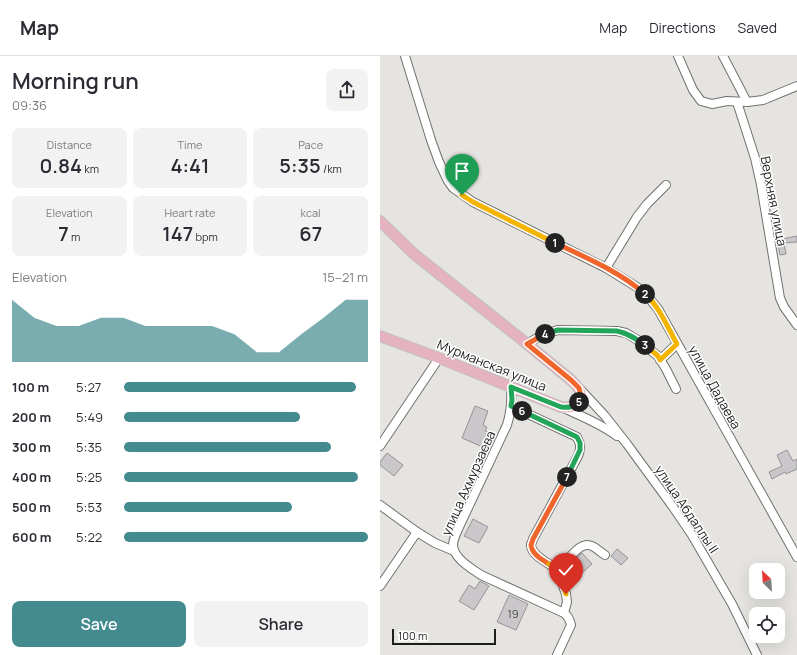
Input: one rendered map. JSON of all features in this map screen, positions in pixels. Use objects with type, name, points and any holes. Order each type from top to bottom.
[{"type":"main road","points":[[380,221],[414,254],[527,344],[579,388],[581,401],[575,406],[569,408],[561,407]]},
{"type":"main road","name":"Мурманская улица","points":[[380,336],[561,407]]},
{"type":"street","name":"улица Дадаева","points":[[405,56],[431,140],[439,162],[453,188],[473,202],[606,268],[640,289],[649,298],[658,309],[797,557]]},
{"type":"street","points":[[678,56],[693,90],[701,101],[712,104],[727,101],[747,102],[763,100],[797,86]]},
{"type":"street","points":[[723,56],[747,102]]},
{"type":"street","name":"Верхняя улица","points":[[737,102],[755,158],[761,185],[780,298],[784,307],[797,325]]},
{"type":"street","points":[[606,268],[637,217],[647,204],[666,185]]},
{"type":"street","points":[[527,344],[542,335],[558,330],[617,331],[626,333],[658,356],[676,389]]},
{"type":"street","points":[[660,360],[677,344]]},
{"type":"street","points":[[380,446],[439,358]]},
{"type":"street","name":"улица Ахмурзаева","points":[[511,387],[512,400],[507,425],[459,527],[453,546],[458,556],[469,567],[481,575],[564,613]]},
{"type":"street","name":"улица Абдаллы II","points":[[579,388],[605,416],[627,444],[692,535],[732,604],[757,655]]},
{"type":"street","points":[[511,406],[577,437],[580,443],[578,456],[531,545],[534,552],[539,557],[560,571]]},
{"type":"street","points":[[561,407],[609,430],[627,444]]},
{"type":"street","points":[[380,505],[435,543],[454,550]]},
{"type":"street","points":[[380,586],[417,532]]},
{"type":"street","points":[[557,655],[571,625],[568,616],[564,613],[567,602],[560,571],[565,562],[580,547],[588,545],[605,555]]},
{"type":"building","points":[[797,236],[797,242],[784,243],[786,254],[780,255],[777,240]]},
{"type":"building","points":[[475,406],[488,411],[483,425],[487,427],[485,431],[491,433],[485,448],[462,438]]},
{"type":"building","points":[[787,450],[793,461],[797,459],[797,469],[786,474],[785,472],[772,479],[769,472],[782,466],[777,455]]},
{"type":"building","points":[[387,453],[403,465],[394,476],[380,465],[380,462]]},
{"type":"building","points":[[473,519],[488,527],[479,543],[464,536]]},
{"type":"building","points":[[617,549],[628,558],[621,565],[611,556]]},
{"type":"building","points":[[582,553],[592,564],[583,572],[578,567],[571,573],[566,567]]},
{"type":"building","points":[[480,581],[489,586],[474,610],[459,601],[469,585],[475,589]]},
{"type":"building","points":[[509,595],[528,604],[516,630],[497,622]]},
{"type":"route","points":[[462,195],[473,202],[606,268],[640,289],[658,309],[677,344],[660,360],[658,356],[636,339],[626,333],[617,331],[558,330],[542,335],[527,344],[571,380],[579,388],[581,396],[581,401],[575,406],[569,408],[561,407],[511,387],[511,406],[577,437],[580,443],[578,456],[531,545],[534,552],[539,557],[560,571],[561,580],[566,594]]}]
